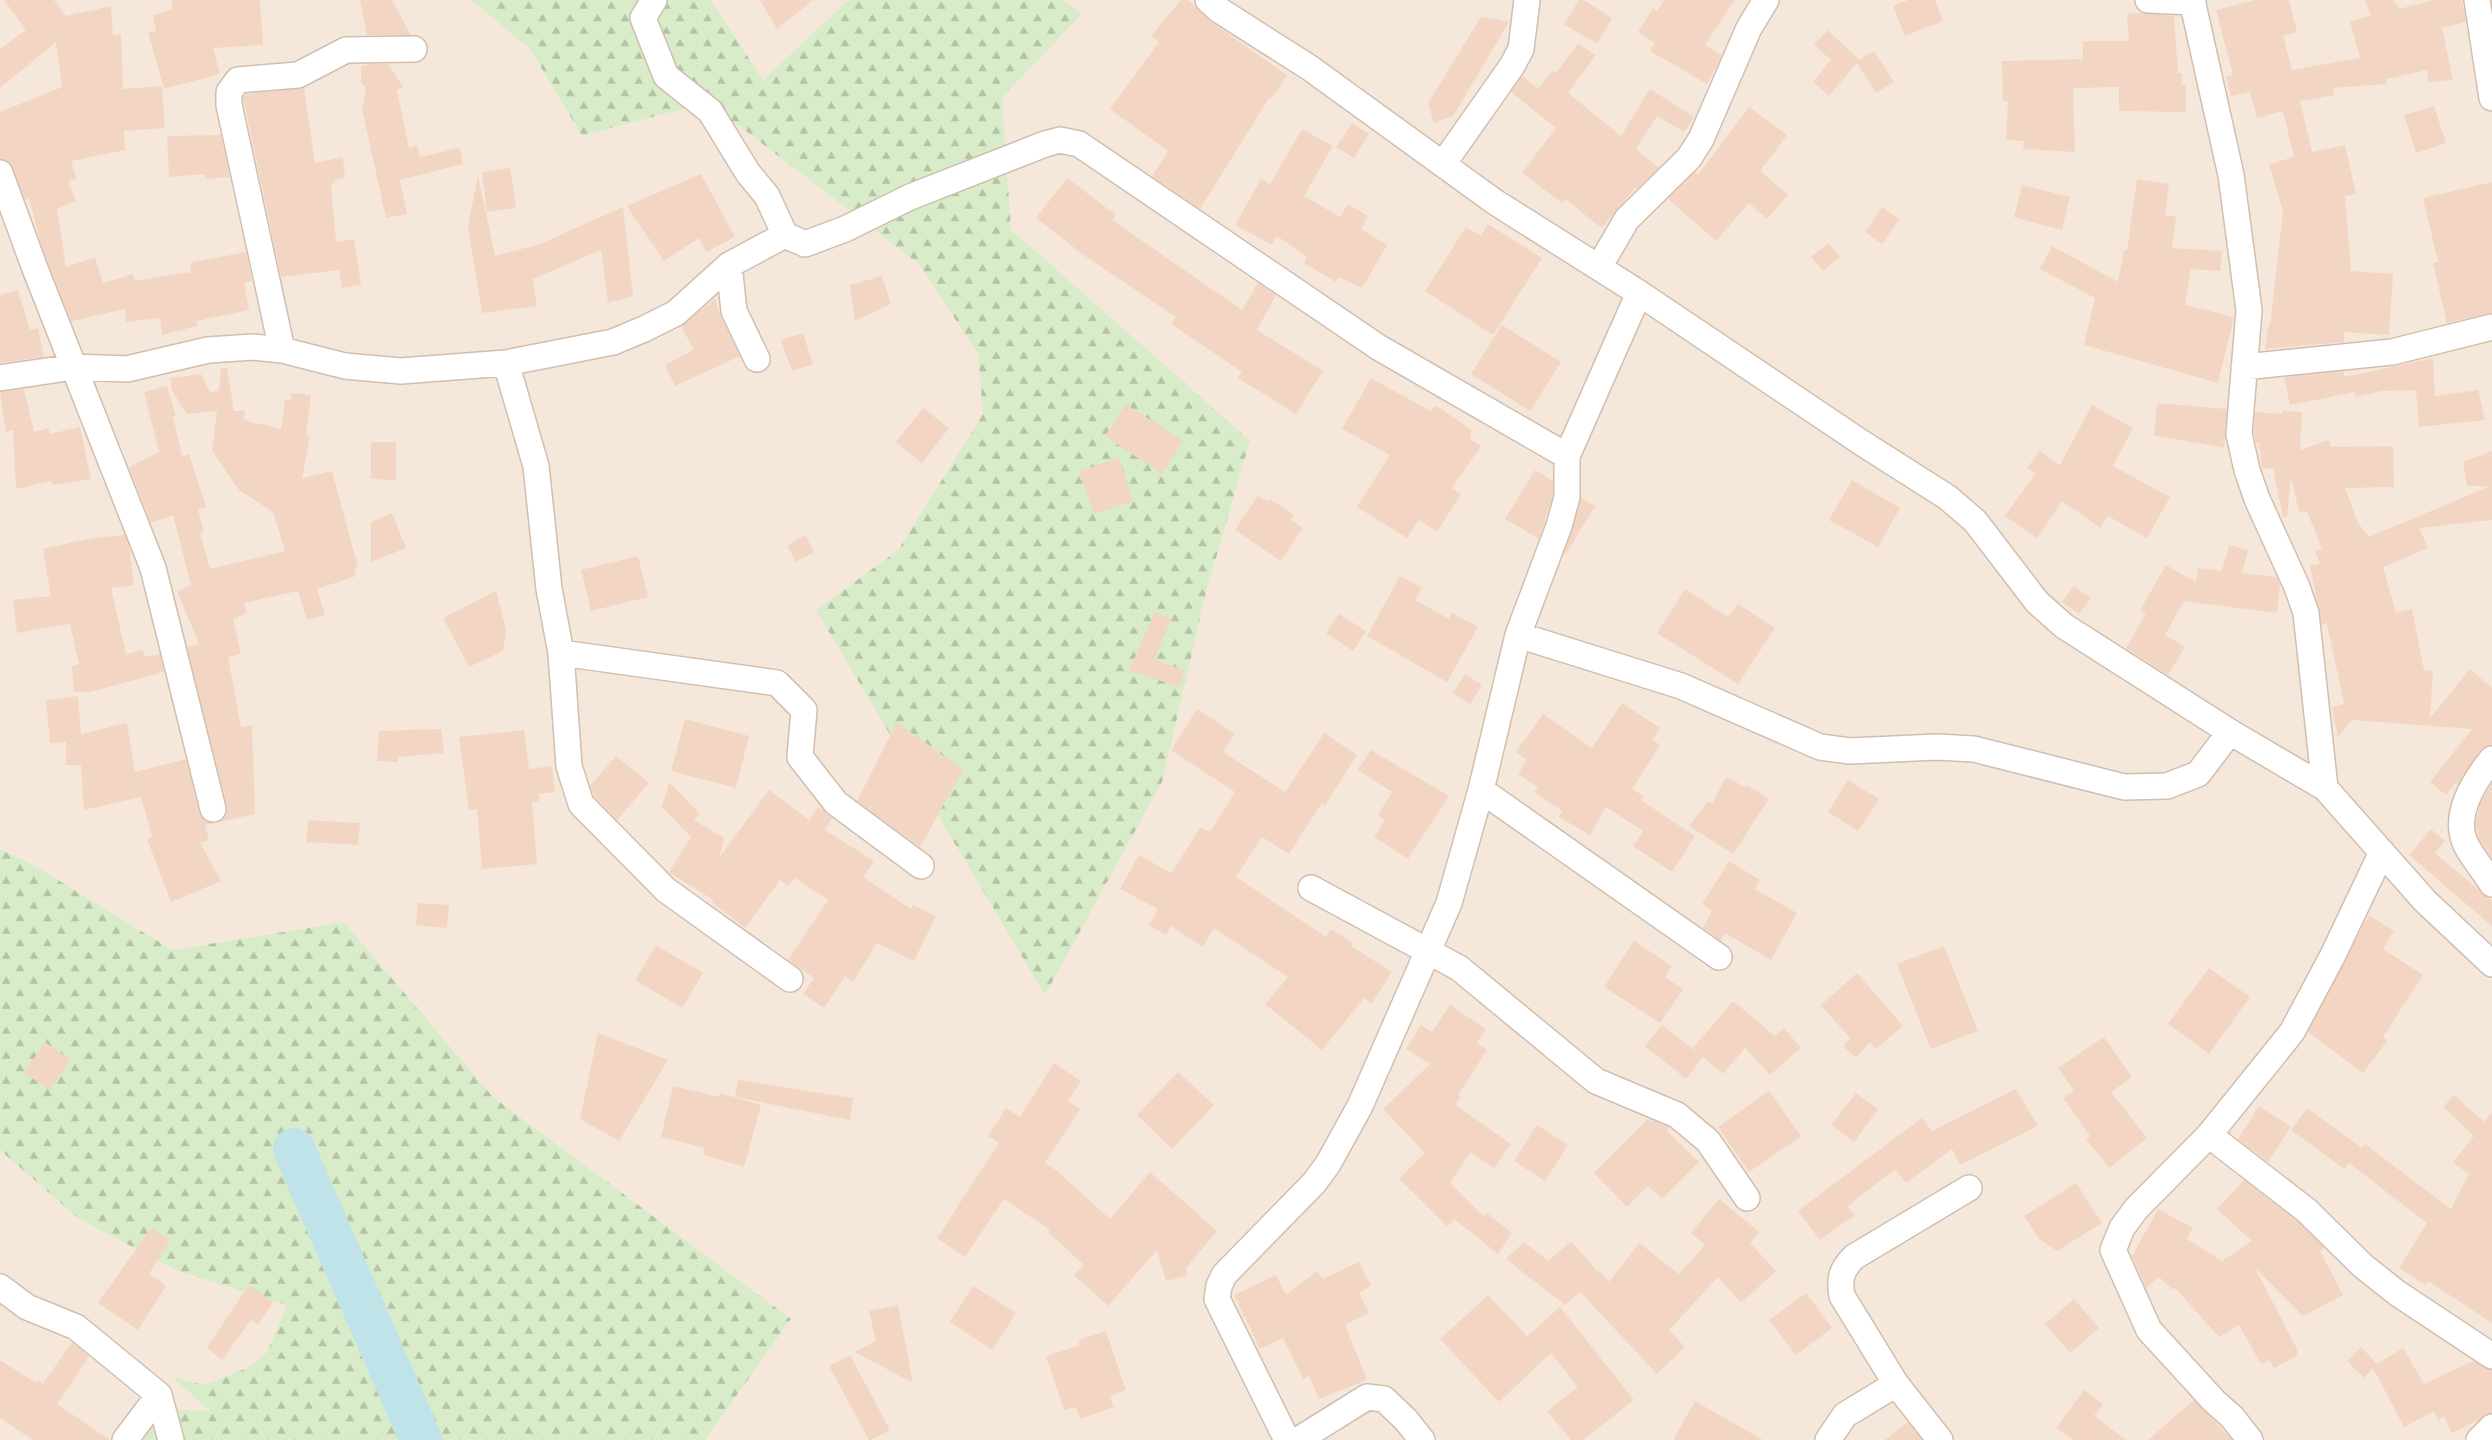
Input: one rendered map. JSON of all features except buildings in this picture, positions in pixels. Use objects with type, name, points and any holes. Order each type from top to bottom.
[{"type":"street","points":[[654,0],[643,18],[666,76],[710,111],[748,173],[767,196],[785,235],[804,244],[845,229],[910,197],[1045,144],[1060,140],[1079,144],[1378,347],[1568,456]]},
{"type":"street","points":[[1208,0],[1219,10],[1310,68],[1495,202],[1639,292],[1862,443],[1947,497],[1975,521],[2037,602],[2064,626],[2230,732],[2325,788],[2450,927],[2492,964]]},
{"type":"street","points":[[1443,164],[1517,57],[1525,32],[1527,0]]},
{"type":"street","points":[[1599,267],[1627,219],[1689,158],[1697,146],[1749,28],[1766,0]]},
{"type":"street","points":[[2148,0],[2192,1],[2232,184],[2249,310],[2239,434],[2247,470],[2257,499],[2297,587],[2306,614],[2325,788]]},
{"type":"street","points":[[2477,0],[2492,98]]},
{"type":"street","points":[[282,350],[228,105],[229,92],[238,80],[298,74],[346,50],[414,49]]},
{"type":"street","points":[[0,173],[153,568],[213,809]]},
{"type":"street","points":[[0,378],[74,367],[128,369],[208,350],[252,348],[282,350],[345,366],[402,371],[506,363],[613,342],[644,329],[676,313],[730,264],[785,235]]},
{"type":"street","points":[[730,264],[734,311],[757,359]]},
{"type":"street","points":[[1287,1440],[1218,1299],[1219,1286],[1224,1275],[1314,1183],[1328,1164],[1360,1106],[1449,903],[1481,790],[1518,635],[1559,526],[1567,497],[1568,456],[1639,292]]},
{"type":"street","points":[[2244,367],[2392,352],[2492,327]]},
{"type":"street","points":[[506,363],[536,466],[549,590],[561,653],[569,766],[581,804],[666,890],[790,980]]},
{"type":"street","points":[[1518,635],[1681,686],[1820,747],[1842,750],[1938,747],[1974,749],[2124,787],[2167,786],[2198,774],[2230,732]]},
{"type":"street","points":[[561,653],[777,683],[804,710],[800,756],[836,803],[921,866]]},
{"type":"street","points":[[2492,759],[2477,779],[2464,804],[2462,822],[2465,843],[2492,884]]},
{"type":"street","points":[[1481,790],[1719,957]]},
{"type":"street","points":[[2250,1440],[2232,1417],[2214,1401],[2149,1330],[2113,1250],[2122,1228],[2136,1209],[2209,1135],[2292,1032],[2333,955],[2382,852]]},
{"type":"street","points":[[1312,888],[1459,968],[1596,1081],[1677,1115],[1708,1141],[1746,1198]]},
{"type":"street","points":[[2209,1135],[2306,1210],[2363,1266],[2397,1293],[2492,1356]]},
{"type":"street","points":[[1940,1440],[1896,1384],[1842,1296],[1839,1281],[1844,1267],[1854,1257],[1969,1188]]},
{"type":"street","points":[[0,1287],[27,1307],[76,1327],[160,1394],[171,1440]]},
{"type":"street","points":[[1828,1440],[1845,1415],[1896,1384]]},
{"type":"street","points":[[125,1440],[160,1394]]},
{"type":"street","points":[[1298,1440],[1367,1397],[1384,1399],[1406,1420],[1422,1440]]},
{"type":"street","points":[[2479,1440],[2492,1427]]},
{"type":"shaded area","points":[[0,0],[471,0],[530,49],[582,136],[687,108],[738,125],[919,264],[978,354],[983,414],[898,550],[816,610],[1206,593],[1250,442],[1011,229],[1002,98],[1082,14],[1064,0],[2492,0],[2492,1440],[705,1440],[791,1319],[492,1096],[344,922],[172,950],[32,864],[0,849]]},
{"type":"shaded area","points":[[711,0],[848,0],[763,80]]},
{"type":"shaded area","points":[[0,1150],[79,1219],[178,1271],[287,1304],[267,1352],[247,1368],[203,1385],[173,1378],[211,1411],[179,1410],[172,1398],[128,1440],[0,1440]]},
{"type":"green space","points":[[471,0],[711,0],[763,80],[848,0],[1064,0],[1082,14],[1002,98],[1011,229],[1250,441],[1206,593],[1162,782],[1045,995],[816,610],[898,550],[983,414],[978,354],[919,264],[738,125],[687,108],[582,136],[530,49]]},
{"type":"green space","points":[[0,849],[32,864],[172,950],[344,922],[492,1096],[791,1319],[705,1440],[128,1440],[139,1412],[173,1398],[179,1410],[210,1411],[172,1377],[203,1385],[247,1368],[267,1352],[287,1305],[178,1271],[79,1219],[0,1150]]},
{"type":"waterway","points":[[294,1149],[421,1440]]}]
